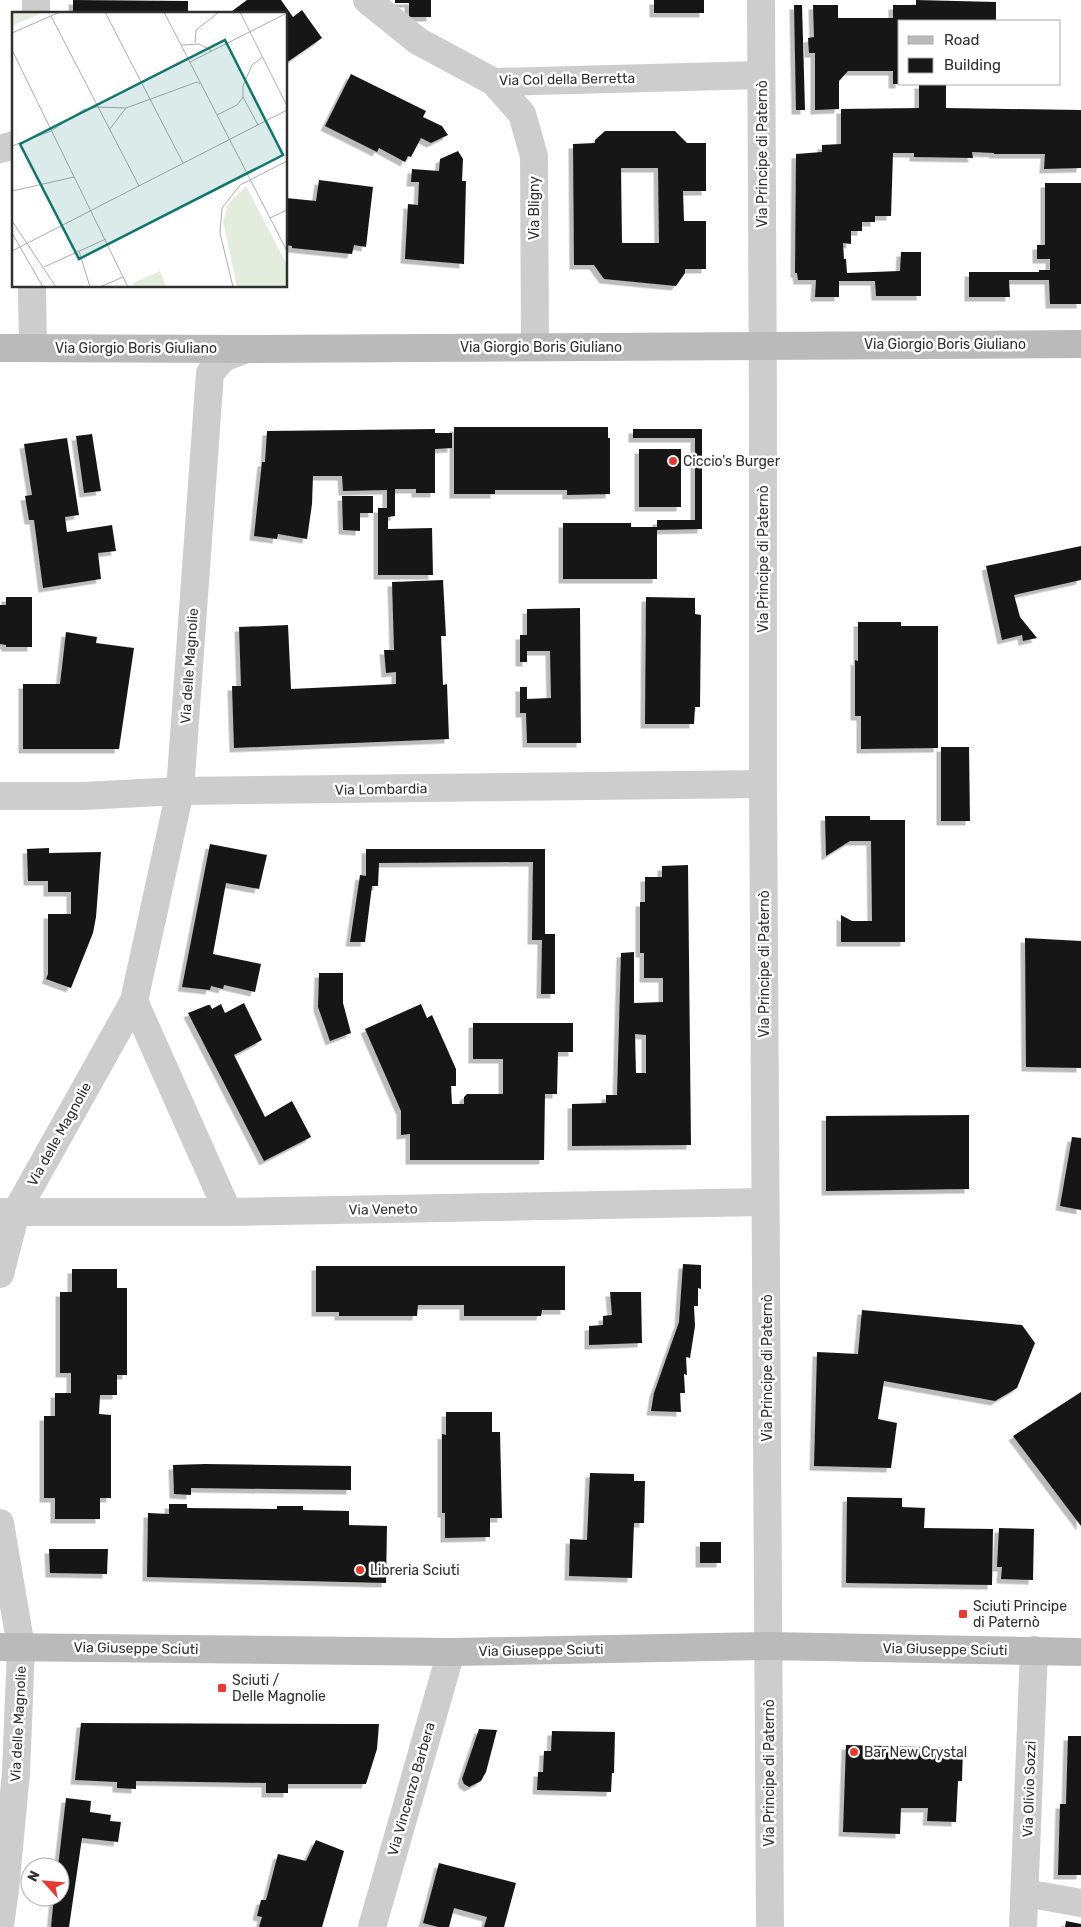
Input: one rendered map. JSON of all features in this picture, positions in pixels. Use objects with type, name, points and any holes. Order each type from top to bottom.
[{"type":"street","name":"Via Col della Berretta","points":[[367,0],[418,41],[494,82],[761,74]]},
{"type":"street","name":"Via Principe di Paternò","points":[[761,0],[763,784],[770,1927]]},
{"type":"street","name":"Via Bligny","points":[[494,82],[522,114],[534,156],[534,347]]},
{"type":"street","points":[[32,288],[33,348]]},
{"type":"street","name":"Via Giorgio Boris Giuliano","points":[[0,348],[247,349],[1081,344]]},
{"type":"street","name":"Via delle Magnolie","points":[[0,1274],[8,1212],[134,1001],[180,791],[210,373],[223,358],[247,349]]},
{"type":"street","name":"Via Lombardia","points":[[0,796],[83,796],[180,791],[763,784]]},
{"type":"street","points":[[134,1001],[228,1212]]},
{"type":"street","name":"Via Veneto","points":[[8,1212],[228,1212],[766,1202]]},
{"type":"street","name":"Via delle Magnolie","points":[[0,1523],[11,1647],[16,1773],[0,1925]]},
{"type":"street","name":"Via Giuseppe Sciuti","points":[[11,1647],[450,1652],[768,1646],[1081,1652]]},
{"type":"street","name":"Via Olivio Sozzi","points":[[1023,1927],[1034,1650]]},
{"type":"street","name":"Via Vincenzo Barbera","points":[[372,1927],[450,1652]]},
{"type":"street","points":[[1025,1893],[1081,1903]]},
{"type":"building","points":[[73,0],[188,1],[188,12],[73,12]]},
{"type":"building","points":[[247,0],[281,0],[293,17],[302,10],[322,38],[288,62],[288,12],[231,12]]},
{"type":"building","points":[[395,0],[431,0],[431,17],[409,17],[409,3],[395,3]]},
{"type":"building","points":[[654,0],[704,0],[704,13],[654,13]]},
{"type":"building","points":[[916,0],[996,2],[996,20],[898,20],[898,84],[893,84],[893,71],[848,71],[839,81],[839,109],[815,110],[815,53],[809,53],[808,38],[814,37],[813,5],[838,5],[838,18],[893,18],[893,5],[916,5]]},
{"type":"building","points":[[794,5],[802,5],[805,110],[796,110]]},
{"type":"building","points":[[351,74],[426,111],[423,117],[442,126],[448,135],[431,143],[421,138],[411,157],[408,156],[405,162],[379,148],[377,152],[325,126]]},
{"type":"building","points":[[919,85],[946,85],[946,108],[1081,110],[1081,168],[1044,169],[1045,154],[972,152],[973,158],[914,157],[914,153],[893,153],[891,216],[875,216],[875,222],[862,222],[862,231],[851,231],[851,244],[843,243],[844,259],[846,259],[847,273],[900,271],[901,252],[921,252],[921,296],[876,296],[875,281],[839,281],[839,297],[815,297],[816,280],[798,280],[797,273],[795,273],[796,154],[822,152],[822,145],[841,144],[841,109],[919,108]]},
{"type":"building","points":[[605,131],[675,131],[687,143],[706,143],[706,191],[683,191],[684,221],[706,221],[706,269],[685,269],[685,273],[676,286],[604,279],[594,265],[574,265],[573,144],[595,143],[595,140]],"holes":[[[621,168],[658,168],[659,243],[622,243]]]},
{"type":"building","points":[[458,151],[463,159],[462,181],[466,181],[464,264],[405,259],[408,204],[418,205],[419,182],[411,182],[412,169],[439,171],[440,159]]},
{"type":"building","points":[[319,180],[373,187],[366,247],[354,245],[352,254],[292,248],[292,246],[288,245],[288,198],[316,201]]},
{"type":"building","points":[[1045,183],[1081,183],[1081,304],[1050,304],[1049,280],[1009,280],[1010,297],[969,297],[969,272],[1039,272],[1039,270],[1050,270],[1050,259],[1037,259],[1037,245],[1045,245]]},
{"type":"building","points":[[454,427],[608,427],[608,438],[610,438],[610,494],[567,495],[567,490],[495,490],[495,494],[454,494]]},
{"type":"building","points":[[435,429],[435,433],[452,433],[452,448],[435,449],[435,493],[416,493],[416,489],[395,489],[395,516],[388,517],[388,529],[432,528],[433,575],[378,575],[378,508],[387,508],[387,490],[343,491],[342,476],[313,476],[312,504],[307,539],[278,534],[277,539],[254,536],[262,462],[265,462],[267,431]]},
{"type":"building","points":[[633,429],[702,429],[702,529],[657,530],[657,579],[563,579],[563,523],[631,523],[631,527],[657,527],[657,520],[695,520],[695,438],[633,438]]},
{"type":"building","points":[[92,434],[101,491],[84,493],[76,436]]},
{"type":"building","points":[[67,438],[79,515],[65,517],[67,532],[112,525],[116,551],[98,553],[101,579],[43,588],[34,520],[29,520],[25,496],[32,495],[24,444]]},
{"type":"building","points":[[639,449],[681,449],[681,507],[639,507]]},
{"type":"building","points":[[342,496],[373,496],[373,513],[360,513],[360,531],[343,530]]},
{"type":"building","points":[[1081,546],[1081,580],[1014,595],[1020,617],[1037,638],[1023,641],[1022,635],[1002,640],[986,566]]},
{"type":"building","points":[[443,580],[446,636],[441,636],[443,685],[447,684],[449,739],[234,748],[232,686],[241,686],[239,627],[288,625],[291,689],[396,684],[396,672],[386,673],[384,650],[394,650],[392,582]]},
{"type":"building","points":[[6,597],[32,597],[32,647],[6,647],[6,645],[0,644],[0,605],[6,605]]},
{"type":"building","points":[[646,597],[695,598],[695,614],[701,615],[700,707],[695,707],[694,724],[645,724]]},
{"type":"building","points":[[580,608],[581,743],[527,743],[526,713],[520,713],[520,687],[527,687],[527,699],[551,698],[550,651],[527,651],[527,662],[520,662],[520,635],[527,635],[527,609]]},
{"type":"building","points":[[858,622],[901,622],[901,626],[938,626],[938,748],[861,749],[861,716],[855,716],[855,660],[858,661]]},
{"type":"building","points":[[66,632],[97,637],[96,643],[134,648],[119,749],[23,749],[23,684],[60,684]]},
{"type":"building","points":[[941,747],[969,747],[970,821],[941,821]]},
{"type":"building","points":[[825,816],[870,816],[870,820],[905,820],[905,942],[841,942],[841,915],[852,921],[872,921],[871,841],[850,841],[826,856]]},
{"type":"building","points":[[210,844],[267,855],[259,889],[226,883],[213,954],[261,964],[255,992],[224,985],[223,989],[211,986],[210,990],[182,987]]},
{"type":"building","points":[[49,848],[49,853],[101,852],[93,933],[71,988],[46,979],[48,974],[48,914],[71,914],[71,892],[48,892],[48,881],[28,881],[27,849]]},
{"type":"building","points":[[366,849],[545,849],[545,934],[555,934],[555,994],[541,994],[542,940],[532,940],[533,862],[379,863],[378,886],[372,886],[365,942],[350,942],[360,875],[366,876]]},
{"type":"building","points":[[688,865],[691,1145],[572,1146],[572,1104],[606,1103],[606,1095],[617,1095],[621,953],[634,952],[634,1003],[663,1002],[663,978],[644,978],[644,953],[640,953],[640,902],[645,902],[645,877],[662,877],[662,866]],"holes":[[[635,1034],[646,1035],[646,1073],[636,1073]]]},
{"type":"building","points":[[1025,938],[1081,941],[1081,1068],[1026,1067]]},
{"type":"building","points":[[319,973],[343,973],[343,1003],[351,1033],[330,1041],[318,1007]]},
{"type":"building","points":[[244,1003],[262,1040],[234,1055],[265,1117],[292,1101],[311,1137],[264,1161],[188,1013],[208,1005],[212,1009],[221,1004],[225,1013]]},
{"type":"building","points":[[421,1004],[427,1018],[432,1015],[456,1069],[456,1086],[451,1086],[452,1104],[464,1104],[464,1097],[467,1094],[503,1094],[503,1059],[473,1059],[473,1023],[573,1023],[573,1052],[558,1052],[557,1094],[545,1094],[544,1160],[410,1160],[410,1134],[401,1135],[401,1111],[365,1029]]},
{"type":"building","points":[[969,1115],[969,1189],[826,1191],[826,1116]]},
{"type":"building","points":[[1072,1137],[1081,1138],[1081,1210],[1060,1206]]},
{"type":"building","points":[[683,1264],[701,1265],[701,1289],[698,1288],[698,1306],[694,1306],[695,1326],[690,1358],[686,1357],[687,1375],[684,1374],[685,1393],[680,1393],[681,1412],[651,1411],[654,1393],[679,1322]]},
{"type":"building","points":[[316,1266],[565,1266],[565,1310],[542,1310],[541,1316],[464,1316],[464,1305],[418,1305],[417,1316],[339,1316],[339,1312],[316,1312]]},
{"type":"building","points":[[72,1269],[117,1269],[117,1288],[127,1288],[127,1375],[117,1375],[117,1395],[100,1395],[99,1414],[111,1415],[111,1498],[100,1498],[100,1519],[55,1519],[55,1498],[44,1498],[44,1416],[55,1416],[55,1393],[71,1393],[71,1373],[60,1373],[60,1292],[72,1292]]},
{"type":"building","points":[[610,1292],[641,1292],[642,1343],[589,1345],[589,1326],[603,1325],[603,1316],[612,1315]]},
{"type":"building","points":[[862,1310],[1022,1325],[1035,1343],[1017,1388],[995,1401],[884,1381],[878,1419],[897,1423],[891,1468],[814,1466],[817,1352],[858,1354]]},
{"type":"building","points":[[1081,1392],[1081,1526],[1013,1436]]},
{"type":"building","points":[[446,1412],[492,1412],[492,1432],[500,1432],[502,1518],[490,1518],[490,1537],[445,1538],[445,1513],[442,1513],[442,1434],[446,1435]]},
{"type":"building","points":[[173,1465],[351,1466],[351,1490],[191,1488],[191,1495],[174,1494]]},
{"type":"building","points":[[590,1473],[634,1474],[634,1481],[645,1481],[644,1523],[634,1523],[632,1578],[569,1576],[570,1539],[587,1540]]},
{"type":"building","points":[[847,1497],[902,1498],[902,1507],[925,1508],[924,1528],[993,1529],[992,1585],[846,1583]]},
{"type":"building","points":[[169,1504],[187,1504],[187,1508],[277,1509],[277,1506],[303,1506],[303,1510],[349,1511],[349,1525],[387,1526],[386,1583],[147,1577],[148,1513],[169,1514]]},
{"type":"building","points":[[999,1528],[1034,1529],[1033,1580],[1001,1579],[1002,1567],[997,1567]]},
{"type":"building","points":[[700,1542],[721,1542],[721,1563],[700,1563]]},
{"type":"building","points":[[49,1549],[108,1549],[107,1574],[50,1573]]},
{"type":"building","points":[[81,1723],[379,1724],[377,1749],[366,1784],[288,1784],[288,1793],[266,1793],[266,1783],[136,1781],[136,1789],[117,1788],[117,1782],[75,1780]]},
{"type":"building","points":[[479,1729],[497,1730],[486,1772],[481,1781],[469,1787],[464,1784],[462,1779]]},
{"type":"building","points":[[552,1731],[615,1732],[614,1773],[612,1773],[611,1792],[537,1790],[538,1772],[543,1772],[544,1751],[551,1751]]},
{"type":"building","points":[[1068,1736],[1081,1736],[1081,1875],[1058,1875],[1060,1804],[1066,1804]]},
{"type":"building","points":[[846,1745],[963,1748],[962,1781],[958,1781],[956,1822],[927,1821],[928,1808],[901,1808],[900,1834],[843,1832]]},
{"type":"building","points":[[66,1798],[91,1801],[90,1812],[111,1815],[110,1821],[121,1822],[118,1842],[82,1838],[69,1927],[51,1927],[53,1907],[70,1907],[70,1857],[59,1857]]},
{"type":"building","points":[[316,1840],[344,1851],[322,1927],[259,1927],[262,1917],[257,1916],[261,1900],[266,1900],[278,1854],[306,1861]]},
{"type":"building","points":[[439,1863],[516,1883],[504,1927],[484,1927],[487,1917],[454,1908],[449,1927],[438,1927],[423,1923]]},
{"type":"building","points":[[1066,1921],[1081,1924],[1081,1927],[1065,1927]]},
{"type":"place","name":"Ciccio's Burger","points":[[673,461]]},
{"type":"place","name":"Libreria Sciuti","points":[[360,1570]]},
{"type":"place","name":"Sciuti Principe di Paternò","points":[[963,1614]]},
{"type":"place","name":"Sciuti / Delle Magnolie","points":[[222,1688]]},
{"type":"place","name":"Bar New Crystal","points":[[854,1752]]}]
